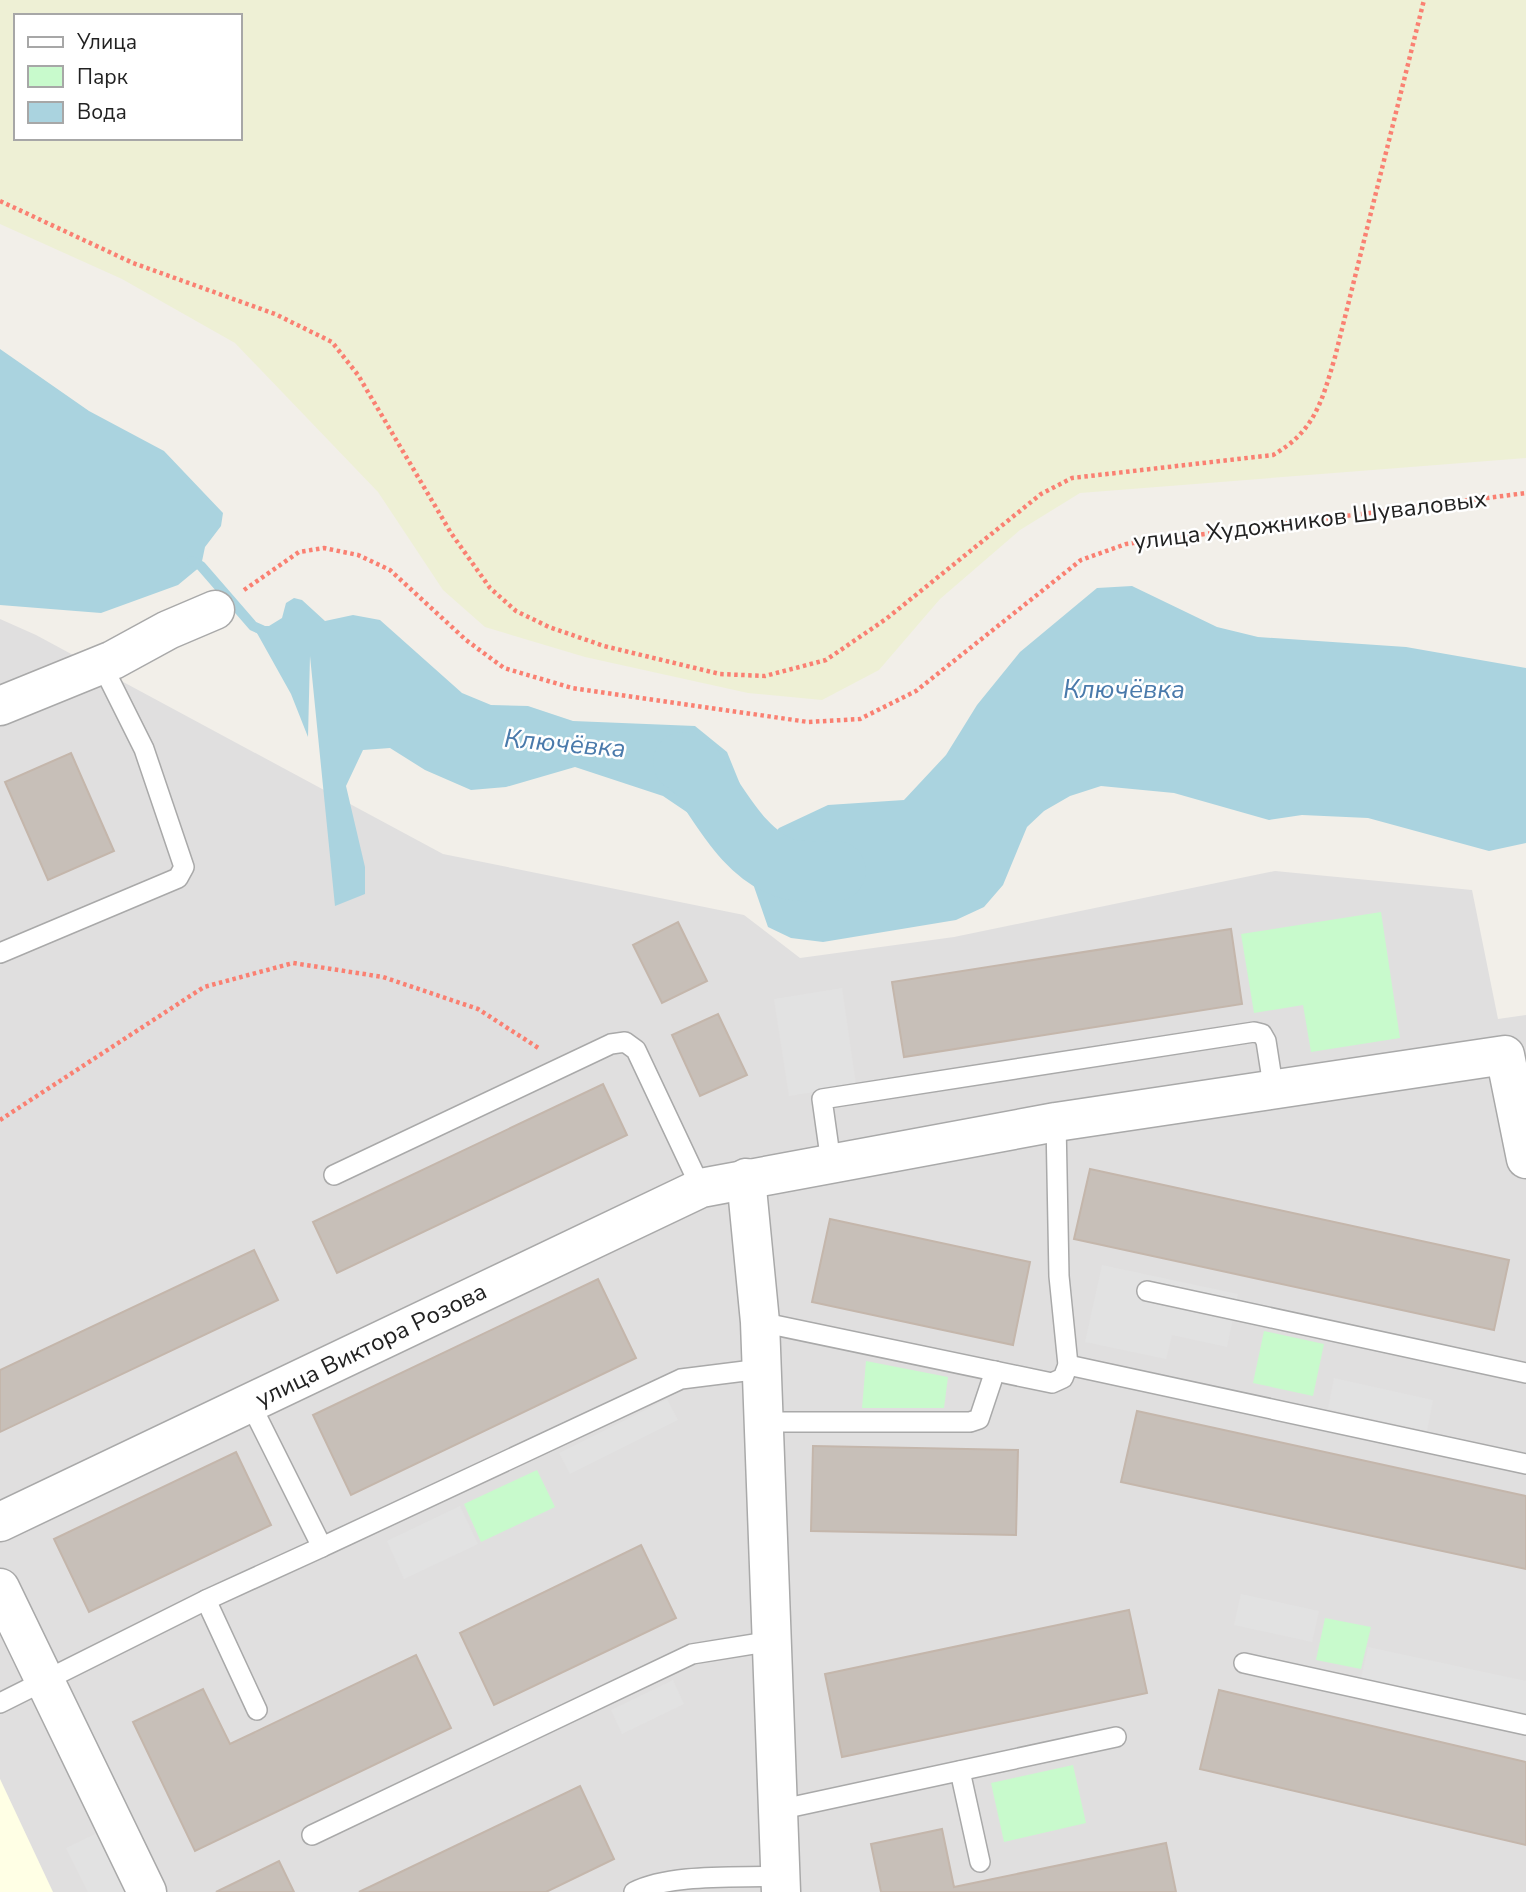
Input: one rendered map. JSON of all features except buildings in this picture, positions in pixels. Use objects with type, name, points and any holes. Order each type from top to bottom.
[{"type":"street","points":[[0,706],[102,665],[169,630],[215,610]]},
{"type":"street","points":[[1516,1053],[1526,1159]]},
{"type":"street","name":"улица Виктора Розова","points":[[0,1522],[701,1188],[1056,1122],[1274,1092],[1516,1053]]},
{"type":"street","points":[[746,1178],[760,1322],[780,1884]]},
{"type":"street","points":[[0,1588],[148,1892]]},
{"type":"lane","points":[[0,953],[178,878],[184,867],[144,749],[102,665]]},
{"type":"lane","points":[[831,1163],[822,1099],[1254,1032],[1262,1034],[1266,1041],[1274,1092]]},
{"type":"lane","points":[[334,1175],[611,1044],[625,1042],[636,1050],[701,1188]]},
{"type":"lane","points":[[760,1322],[1052,1383],[1063,1378],[1068,1365],[1059,1276],[1056,1122]]},
{"type":"lane","points":[[1147,1291],[1526,1373]]},
{"type":"lane","points":[[1068,1365],[1526,1464]]},
{"type":"lane","points":[[0,1703],[206,1600],[681,1379],[761,1369]]},
{"type":"lane","points":[[764,1422],[971,1422],[979,1419],[983,1411],[995,1371]]},
{"type":"lane","points":[[250,1403],[322,1547]]},
{"type":"lane","points":[[206,1600],[257,1710]]},
{"type":"lane","points":[[312,1835],[692,1654],[772,1642]]},
{"type":"lane","points":[[1244,1663],[1526,1725]]},
{"type":"lane","points":[[778,1810],[1116,1737]]},
{"type":"lane","points":[[960,1772],[980,1862]]},
{"type":"lane","points":[[634,1892],[645,1886],[679,1881],[780,1884]]},
{"type":"path","points":[[0,201],[133,263],[275,314],[332,342],[358,375],[451,533],[490,588],[516,611],[604,646],[720,674],[765,676],[826,660],[886,620],[1041,494],[1072,478],[1273,455],[1290,445],[1310,426],[1324,395],[1335,357],[1424,0]]},
{"type":"path","name":"улица Художников Шуваловых","points":[[275,567],[299,552],[324,548],[358,555],[390,570],[466,640],[504,668],[572,688],[808,722],[860,719],[916,691],[1081,560],[1125,544],[1526,493]]},
{"type":"path","points":[[0,1120],[204,987],[293,962],[383,977],[478,1009],[565,1066]]},
{"type":"shaded area","points":[[0,0],[1526,0],[1526,458],[1080,493],[1020,530],[940,599],[879,670],[822,700],[748,693],[585,657],[485,627],[443,590],[378,492],[235,343],[122,279],[0,224]]},
{"type":"shaded area","points":[[0,619],[36,635],[443,854],[744,915],[800,958],[954,937],[1275,871],[1472,890],[1498,1019],[1526,1015],[1526,1892],[0,1892]]},
{"type":"shaded area","points":[[842,988],[856,1085],[789,1096],[774,999]]},
{"type":"shaded area","points":[[1102,1265],[1238,1294],[1227,1347],[1172,1335],[1166,1359],[1085,1342]]},
{"type":"shaded area","points":[[1334,1378],[1433,1400],[1427,1431],[1328,1409]]},
{"type":"shaded area","points":[[667,1399],[678,1420],[570,1474],[559,1453]]},
{"type":"shaded area","points":[[460,1506],[478,1544],[404,1579],[387,1541]]},
{"type":"shaded area","points":[[1241,1594],[1319,1611],[1312,1642],[1234,1625]]},
{"type":"shaded area","points":[[1368,1647],[1526,1681],[1526,1714],[1361,1678]]},
{"type":"shaded area","points":[[673,1680],[684,1704],[622,1734],[611,1710]]},
{"type":"shaded area","points":[[0,1779],[53,1892],[0,1892]]},
{"type":"shaded area","points":[[97,1833],[125,1892],[88,1892],[66,1848]]},
{"type":"green space","points":[[1381,912],[1400,1038],[1311,1052],[1303,1005],[1254,1013],[1241,934]]},
{"type":"green space","points":[[1264,1331],[1324,1344],[1313,1396],[1253,1383]]},
{"type":"green space","points":[[866,1361],[948,1377],[944,1408],[862,1408]]},
{"type":"green space","points":[[537,1470],[555,1507],[481,1542],[464,1504]]},
{"type":"green space","points":[[1325,1618],[1371,1627],[1361,1669],[1316,1660]]},
{"type":"green space","points":[[1073,1765],[1086,1823],[1004,1842],[991,1783]]},
{"type":"water","points":[[0,349],[89,411],[164,451],[223,513],[221,526],[205,547],[201,566],[178,585],[101,613],[0,605]]},
{"type":"water","name":"Ключёвка","points":[[1132,586],[1217,627],[1258,637],[1406,647],[1526,668],[1526,843],[1489,851],[1368,818],[1302,815],[1269,820],[1174,793],[1101,786],[1070,796],[1044,811],[1027,827],[1003,885],[984,907],[956,920],[823,942],[791,938],[768,927],[750,875],[758,853],[779,828],[828,805],[904,800],[946,755],[977,705],[1020,652],[1097,588]]},
{"type":"water","name":"Ключёвка","points":[[294,598],[302,600],[325,621],[353,615],[380,620],[462,693],[491,705],[528,706],[573,721],[695,726],[727,752],[740,784],[741,806],[733,824],[719,829],[700,821],[663,796],[575,767],[506,787],[471,790],[425,770],[390,748],[363,750],[346,786],[365,867],[365,894],[335,906],[310,656],[308,737],[291,694],[253,626],[269,626],[282,618],[286,603]]},
{"type":"waterway","points":[[192,561],[201,566],[253,626],[262,630]]},
{"type":"waterway","name":"Ключёвка","points":[[683,762],[693,767],[723,813],[747,843],[761,855],[793,870],[836,871]]}]
